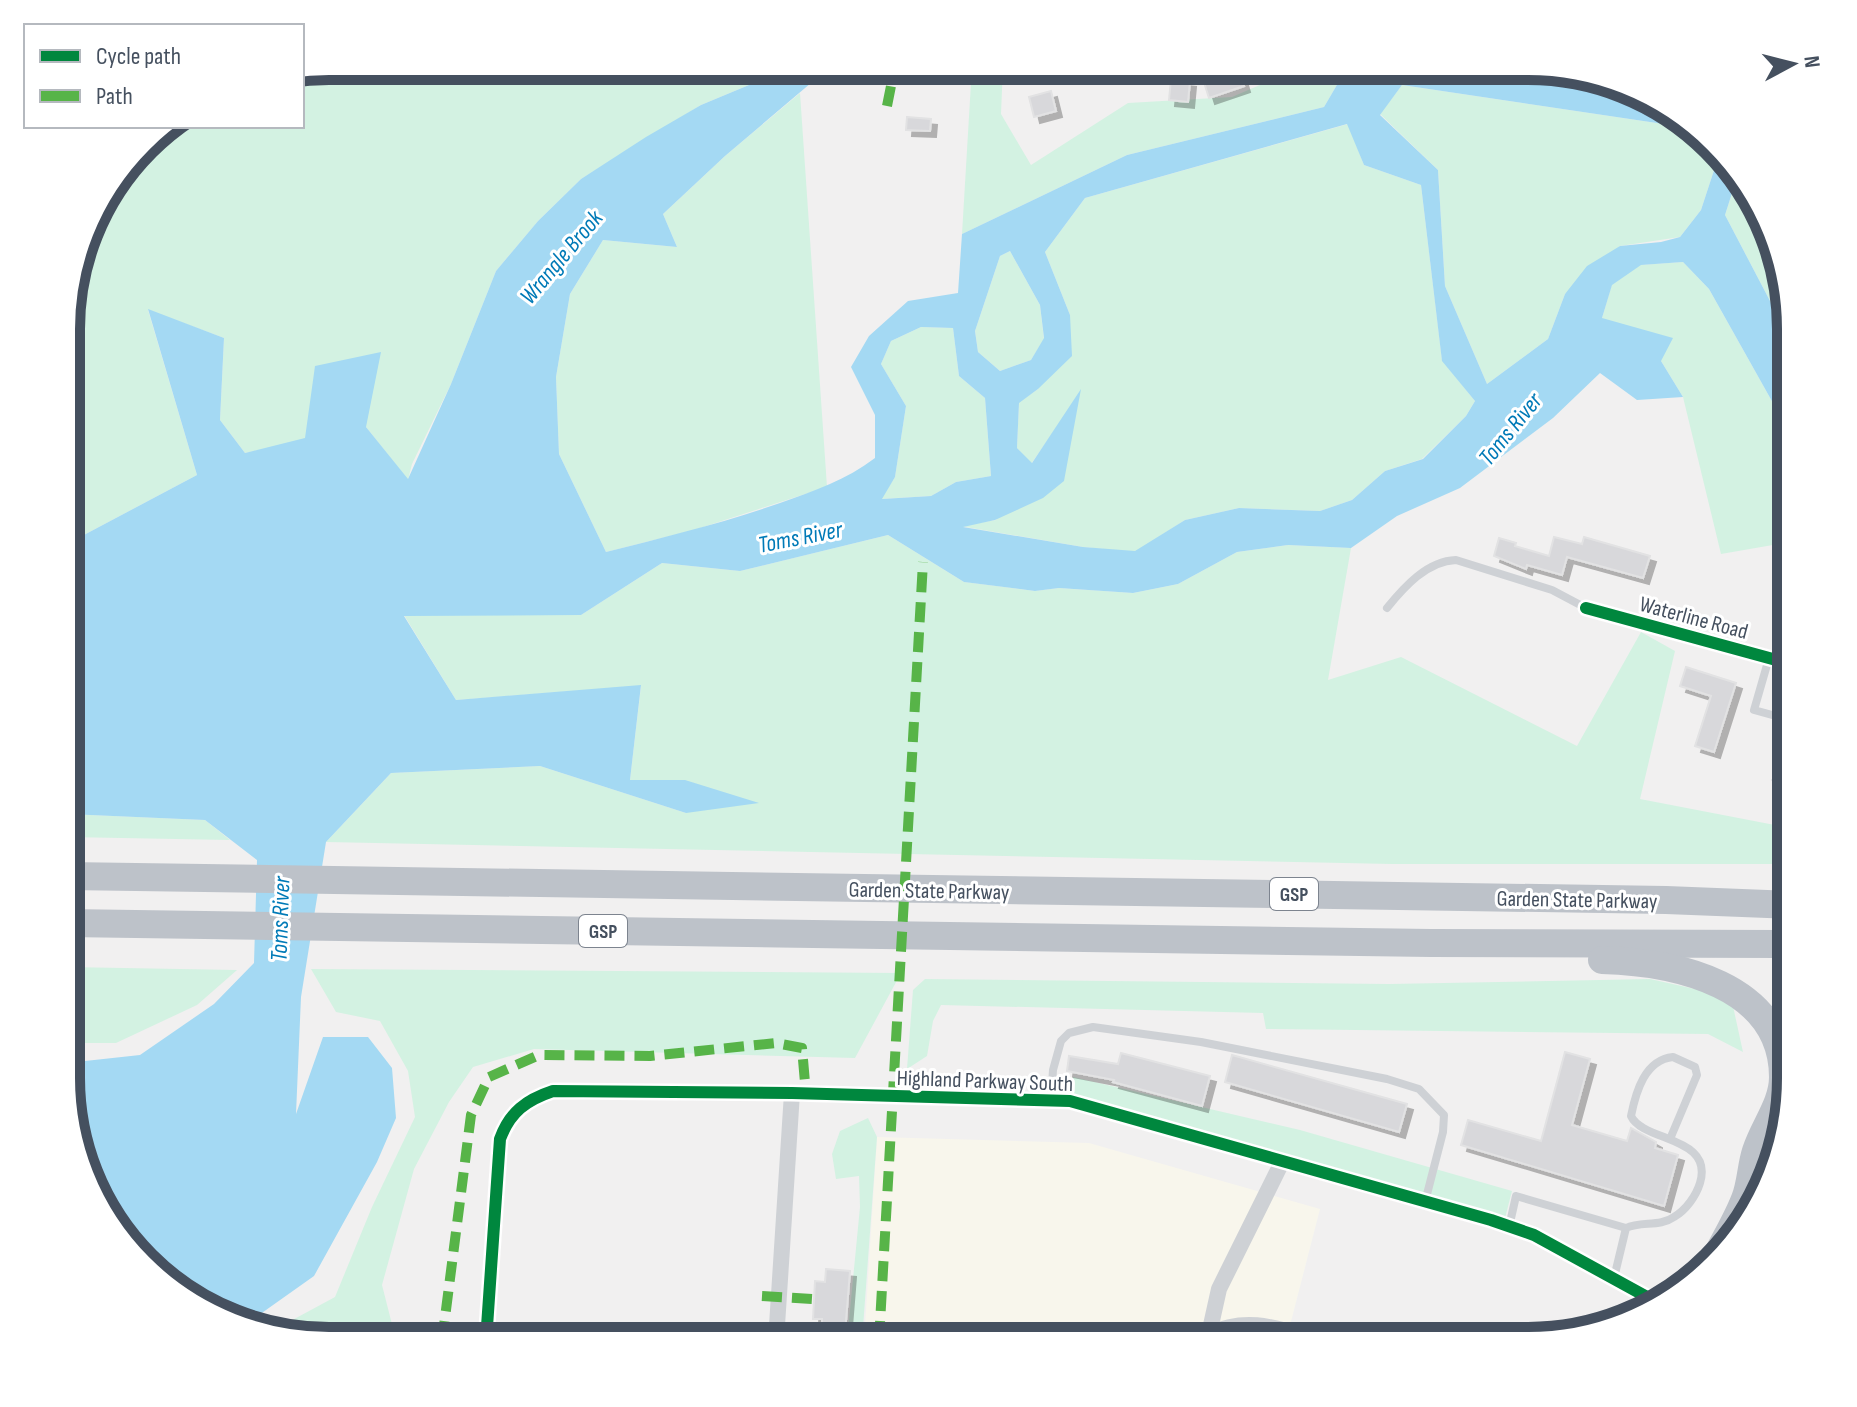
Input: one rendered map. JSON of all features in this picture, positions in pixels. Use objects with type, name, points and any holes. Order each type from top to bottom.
[{"type":"highway","name":"Garden State Parkway","points":[[81,876],[1666,900],[1776,904]]},
{"type":"highway","points":[[1666,900],[1749,887],[1776,886]]},
{"type":"highway","name":"Garden State Parkway","points":[[81,923],[1431,943],[1776,944]]},
{"type":"highway","points":[[1431,943],[1469,956],[1622,960],[1667,967],[1719,983],[1752,1006],[1776,1044]]},
{"type":"highway","points":[[1747,1196],[1754,1155],[1774,1111]]},
{"type":"street","name":"Waterline Road","points":[[1586,608],[1777,660]]},
{"type":"street","name":"Highland Parkway South","points":[[487,1326],[500,1139],[511,1115],[524,1103],[553,1091],[792,1093],[1070,1101],[1534,1235],[1646,1296]]},
{"type":"street","points":[[777,1326],[792,1093]]},
{"type":"street","points":[[1207,1327],[1219,1289],[1282,1162]]},
{"type":"street","points":[[1225,1327],[1262,1324],[1272,1327]]},
{"type":"lane","points":[[1387,608],[1404,587],[1427,569],[1446,560],[1456,560],[1552,590],[1586,608]]},
{"type":"lane","points":[[1769,658],[1754,710],[1776,716]]},
{"type":"lane","points":[[1051,1101],[1061,1041],[1069,1033],[1093,1027],[1201,1042],[1387,1079],[1419,1089],[1444,1115],[1443,1132],[1425,1202]]},
{"type":"lane","points":[[1509,1227],[1516,1196],[1626,1228],[1672,1219],[1686,1207],[1699,1188],[1703,1172],[1696,1155],[1636,1123],[1631,1116],[1647,1071],[1653,1063],[1673,1057],[1695,1067],[1697,1075],[1670,1139]]},
{"type":"lane","points":[[1614,1278],[1626,1228]]},
{"type":"shaded area","points":[[877,1137],[1089,1143],[1320,1209],[1290,1327],[865,1326]]},
{"type":"green space","points":[[313,81],[755,81],[701,105],[581,179],[538,221],[496,271],[451,384],[412,464],[408,480],[366,427],[245,453],[220,420],[224,338],[148,310],[197,475],[82,536],[80,542],[80,329],[88,265],[99,234],[122,191],[142,165],[183,128],[304,128],[304,82]]},
{"type":"green space","points":[[971,81],[1002,81],[1001,114],[1031,165],[1128,103],[1232,97],[1269,81],[1339,81],[1324,107],[1127,155],[962,234]]},
{"type":"green space","points":[[1402,85],[1670,125],[1715,166],[1701,210],[1680,237],[1620,246],[1565,294],[1548,339],[1487,384],[1445,286],[1438,170],[1380,114]]},
{"type":"green space","points":[[800,93],[827,487],[694,530],[606,552],[559,454],[556,377],[570,294],[603,240],[677,247],[663,214],[725,156]]},
{"type":"green space","points":[[1348,124],[1364,165],[1421,185],[1442,360],[1475,401],[1466,416],[1422,459],[1385,471],[1352,500],[1320,511],[1239,508],[1185,520],[1135,552],[1083,547],[960,526],[996,520],[1081,392],[1031,464],[1017,448],[1019,402],[1038,389],[1070,315],[1045,252],[1085,198]]},
{"type":"green space","points":[[1733,190],[1751,219],[1764,249],[1776,312],[1725,215]]},
{"type":"green space","points":[[1010,251],[1040,305],[1044,339],[1031,360],[1000,371],[978,352],[975,331],[1000,256]]},
{"type":"green space","points":[[1683,262],[1709,289],[1777,410],[1777,544],[1721,554],[1683,397],[1661,361],[1602,318],[1612,284],[1640,265]]},
{"type":"green space","points":[[921,327],[953,328],[959,376],[985,398],[991,476],[956,482],[931,496],[881,499],[895,477],[906,406],[881,364],[891,341]]},
{"type":"green space","points":[[888,535],[964,582],[1035,591],[1059,588],[1133,593],[1178,584],[1237,552],[1288,545],[1351,548],[1328,680],[1401,657],[1577,746],[1641,632],[1675,651],[1640,799],[1776,825],[1776,864],[1392,864],[326,842],[391,773],[540,766],[686,813],[685,780],[630,780],[641,686],[456,700],[404,615],[581,615],[662,563],[740,571]]},
{"type":"green space","points":[[81,815],[205,820],[230,840],[81,837]]},
{"type":"green space","points":[[81,967],[237,970],[197,1005],[116,1043],[81,1043]]},
{"type":"green space","points":[[311,969],[901,973],[855,1058],[534,1049],[473,1067],[449,1102],[414,1169],[382,1285],[392,1326],[313,1326],[287,1323],[335,1297],[372,1207],[415,1117],[408,1071],[380,1021],[336,1012]]},
{"type":"green space","points":[[925,979],[1389,984],[1650,979],[1731,997],[1743,1052],[1708,1034],[1266,1029],[1263,1013],[941,1005],[933,1021],[927,1056],[907,1069],[913,990]]},
{"type":"green space","points":[[1073,1077],[1300,1130],[1512,1191],[1504,1222],[1071,1093]]},
{"type":"green space","points":[[868,1118],[877,1137],[863,1326],[848,1326],[860,1207],[859,1176],[836,1179],[832,1154],[840,1131]]},
{"type":"water","points":[[755,81],[813,81],[663,214],[677,247],[603,240],[570,294],[556,377],[559,454],[606,552],[780,503],[841,479],[875,458],[875,415],[851,367],[869,336],[908,301],[958,293],[962,234],[1127,155],[1324,107],[1339,81],[1560,82],[1592,88],[1623,99],[1666,122],[1670,125],[1402,85],[1380,115],[1438,170],[1445,286],[1487,384],[1548,339],[1565,294],[1587,266],[1620,246],[1680,237],[1701,210],[1715,166],[1734,190],[1725,215],[1776,312],[1777,410],[1709,289],[1683,262],[1641,265],[1612,285],[1602,318],[1673,338],[1661,361],[1683,397],[1637,400],[1600,373],[1553,418],[1460,488],[1397,516],[1351,548],[1288,545],[1237,552],[1178,584],[1133,593],[1059,588],[1035,591],[964,582],[888,535],[740,571],[662,563],[581,615],[404,616],[456,700],[641,685],[630,780],[685,780],[759,803],[686,813],[540,766],[391,773],[326,842],[301,997],[296,1114],[323,1037],[368,1037],[392,1068],[396,1118],[377,1162],[314,1276],[257,1316],[234,1308],[205,1294],[165,1265],[132,1229],[113,1202],[93,1158],[81,1094],[81,1061],[140,1055],[214,1004],[254,963],[257,860],[205,820],[81,815],[82,536],[197,475],[148,309],[224,338],[220,420],[245,453],[305,438],[315,366],[381,352],[366,427],[408,479],[451,384],[496,271],[538,221],[581,179],[701,105]],"holes":[[[1347,124],[1364,165],[1421,185],[1442,361],[1475,401],[1466,416],[1423,459],[1385,471],[1352,500],[1320,511],[1239,508],[1185,520],[1135,551],[1083,547],[963,527],[995,520],[1043,498],[1064,481],[1081,389],[1032,463],[1017,448],[1019,403],[1072,356],[1070,315],[1045,252],[1085,198]],[[1010,251],[1040,305],[1044,338],[1031,360],[1000,371],[978,352],[975,331],[1000,256]],[[921,327],[953,328],[959,376],[985,398],[991,476],[956,482],[931,496],[882,499],[895,477],[906,406],[881,364],[891,341]]]},
{"type":"building","points":[[1171,81],[1190,81],[1188,102],[1169,100]]},
{"type":"building","points":[[1204,81],[1242,81],[1244,86],[1209,98]]},
{"type":"building","points":[[1051,91],[1056,111],[1034,117],[1029,97]]},
{"type":"building","points":[[907,117],[931,119],[930,131],[906,130]]},
{"type":"building","points":[[1554,537],[1582,544],[1584,537],[1650,556],[1643,578],[1567,557],[1562,575],[1527,565],[1526,569],[1494,556],[1499,538],[1549,556]]},
{"type":"building","points":[[1686,667],[1736,683],[1714,752],[1695,746],[1711,696],[1680,686]]},
{"type":"building","points":[[1565,1052],[1590,1059],[1572,1125],[1627,1141],[1631,1128],[1656,1142],[1655,1148],[1678,1155],[1664,1206],[1461,1145],[1468,1120],[1541,1141]]},
{"type":"building","points":[[1121,1053],[1210,1076],[1202,1106],[1114,1080],[1067,1071],[1069,1056],[1118,1064]]},
{"type":"building","points":[[1232,1055],[1407,1104],[1399,1132],[1225,1082]]},
{"type":"building","points":[[826,1269],[850,1271],[846,1326],[822,1326],[822,1319],[813,1319],[815,1281],[825,1282]]},
{"type":"marked path","points":[[887,106],[892,81]]},
{"type":"marked path","points":[[880,1326],[923,562]]},
{"type":"marked path","points":[[444,1326],[471,1115],[489,1077],[539,1055],[650,1056],[776,1043],[802,1048],[806,1094]]},
{"type":"marked path","points":[[762,1296],[812,1299]]},
{"type":"cycle path","points":[[1586,608],[1777,660]]},
{"type":"cycle path","points":[[487,1326],[500,1139],[520,1108],[553,1091],[792,1093],[1070,1101],[1491,1220],[1534,1235],[1646,1296]]},
{"type":"water label","name":"Wrangle Brook","points":[[561,257]]},
{"type":"water label","name":"Toms River","points":[[1510,429]]},
{"type":"water label","name":"Toms River","points":[[800,537]]},
{"type":"water label","name":"Toms River","points":[[280,919]]}]
